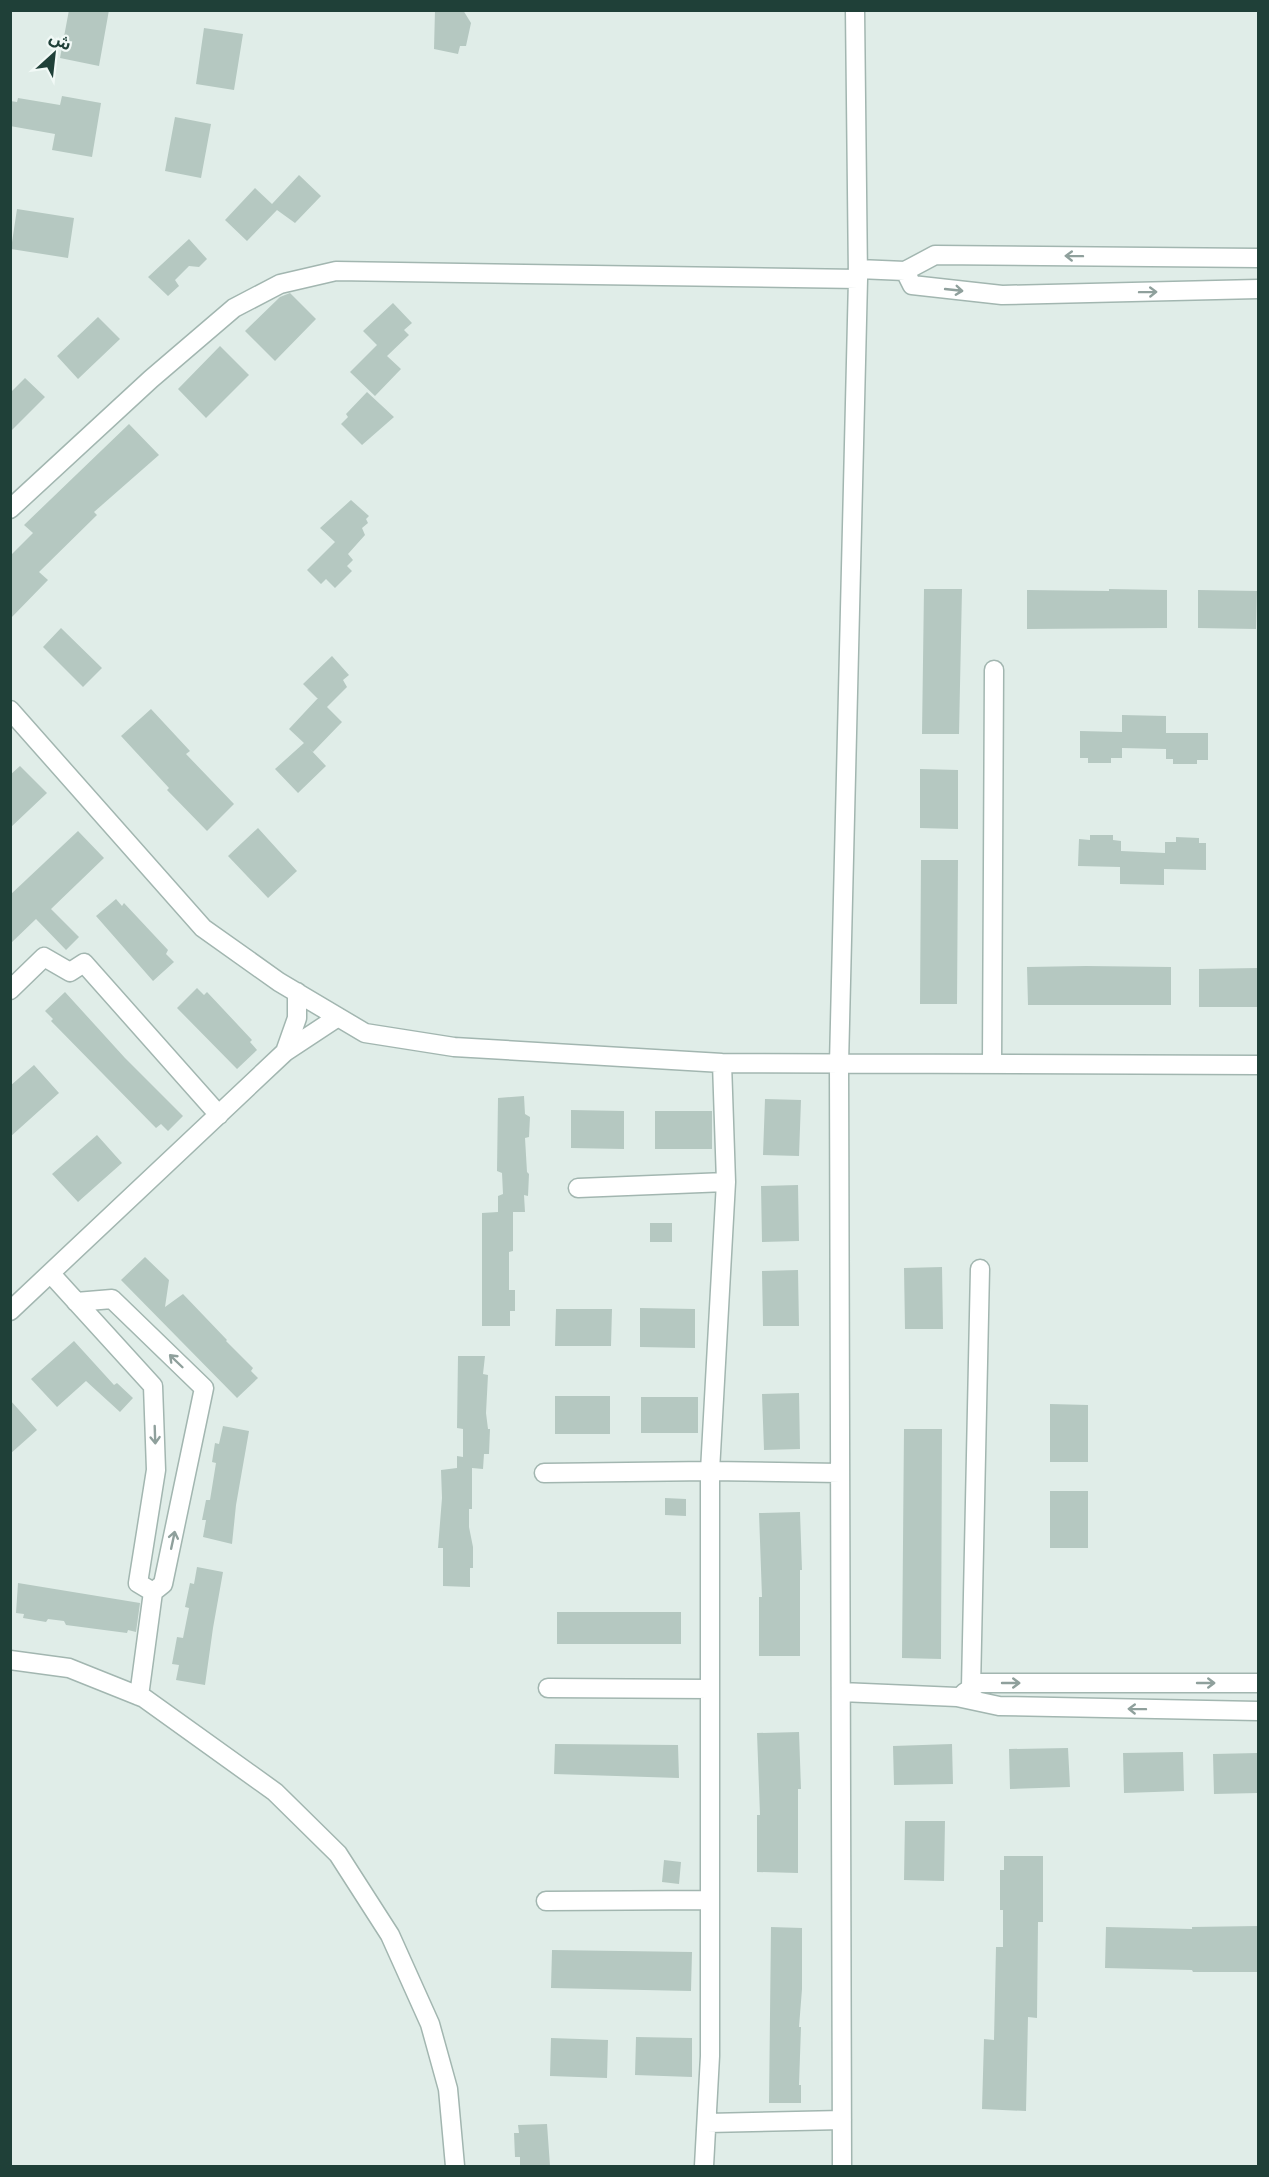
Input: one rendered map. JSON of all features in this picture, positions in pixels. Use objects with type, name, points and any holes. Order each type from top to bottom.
[{"type":"street","points":[[842,2166],[839,1064],[858,274],[855,10]]},
{"type":"street","points":[[10,509],[151,379],[234,308],[280,284],[336,271],[858,274],[905,271],[935,255],[1258,258]]},
{"type":"street","points":[[905,271],[912,285],[1002,295],[1258,289]]},
{"type":"street","points":[[992,1064],[994,670]]},
{"type":"street","points":[[10,710],[203,928],[297,992],[365,1033],[454,1047],[722,1063],[1258,1065]]},
{"type":"street","points":[[10,990],[44,957],[70,972],[84,963],[219,1114]]},
{"type":"street","points":[[285,1052],[297,1018],[297,992]]},
{"type":"street","points":[[10,1311],[285,1052],[338,1017]]},
{"type":"street","points":[[704,2166],[710,2056],[710,1471],[726,1182],[722,1063]]},
{"type":"street","points":[[578,1188],[726,1182]]},
{"type":"street","points":[[964,1692],[980,1269]]},
{"type":"street","points":[[51,1274],[153,1386],[156,1470],[138,1582],[153,1592]]},
{"type":"street","points":[[76,1302],[112,1299],[204,1388],[163,1584],[153,1592],[139,1696]]},
{"type":"street","points":[[544,1473],[710,1471],[840,1473]]},
{"type":"street","points":[[10,1660],[69,1668],[139,1696],[275,1792],[338,1854],[390,1935],[430,2024],[448,2089],[455,2166]]},
{"type":"street","points":[[964,1692],[979,1683],[1258,1683]]},
{"type":"street","points":[[548,1688],[710,1689]]},
{"type":"street","points":[[840,1692],[964,1692],[999,1706],[1258,1711]]},
{"type":"street","points":[[546,1901],[710,1900]]},
{"type":"street","points":[[707,2123],[842,2120]]},
{"type":"building","points":[[69,10],[109,10],[99,66],[60,58]]},
{"type":"building","points":[[435,10],[463,10],[471,23],[466,46],[460,46],[458,54],[434,49]]},
{"type":"building","points":[[204,28],[243,34],[234,90],[196,84]]},
{"type":"building","points":[[62,96],[101,103],[92,157],[52,150],[55,134],[10,126],[10,101],[17,102],[18,98],[60,105]]},
{"type":"building","points":[[175,117],[211,124],[201,178],[165,171]]},
{"type":"building","points":[[299,175],[321,196],[295,223],[277,210],[247,241],[225,220],[255,188],[272,204]]},
{"type":"building","points":[[17,209],[74,218],[68,258],[11,249]]},
{"type":"building","points":[[189,239],[207,259],[199,267],[189,266],[175,280],[179,286],[168,296],[148,277]]},
{"type":"building","points":[[290,293],[316,319],[275,361],[245,331],[280,297]]},
{"type":"building","points":[[393,303],[412,323],[404,330],[409,335],[387,356],[401,369],[375,396],[350,372],[377,345],[363,331]]},
{"type":"building","points":[[98,317],[120,339],[78,379],[57,356]]},
{"type":"building","points":[[220,346],[249,375],[206,418],[178,389]]},
{"type":"building","points":[[25,378],[45,397],[10,432],[10,393]]},
{"type":"building","points":[[367,392],[394,417],[362,445],[341,424],[348,417],[346,414]]},
{"type":"building","points":[[129,424],[159,455],[94,512],[97,515],[39,572],[48,580],[10,619],[10,556],[33,533],[24,525]]},
{"type":"building","points":[[351,500],[369,516],[366,519],[368,523],[362,528],[365,535],[348,554],[353,560],[347,566],[352,571],[335,588],[326,579],[321,584],[307,570],[335,542],[320,528]]},
{"type":"building","points":[[924,589],[962,589],[959,734],[922,734]]},
{"type":"building","points":[[1109,589],[1167,590],[1167,628],[1027,629],[1027,590],[1109,591]]},
{"type":"building","points":[[1198,590],[1257,591],[1256,629],[1198,628]]},
{"type":"building","points":[[61,628],[102,668],[83,687],[43,647]]},
{"type":"building","points":[[332,656],[349,675],[343,680],[347,687],[327,707],[342,722],[313,752],[309,748],[326,766],[298,793],[275,769],[304,743],[289,729],[318,699],[303,684]]},
{"type":"building","points":[[151,709],[190,751],[186,754],[234,804],[207,831],[167,790],[169,788],[121,736]]},
{"type":"building","points":[[1122,715],[1166,716],[1166,733],[1208,733],[1208,760],[1197,760],[1197,764],[1173,764],[1173,759],[1166,759],[1166,749],[1122,748],[1122,758],[1111,758],[1111,763],[1088,763],[1088,758],[1080,758],[1080,731],[1122,732]]},
{"type":"building","points":[[20,766],[47,793],[10,828],[10,775]]},
{"type":"building","points":[[920,769],[958,770],[958,829],[920,828]]},
{"type":"building","points":[[258,828],[297,871],[268,898],[228,856]]},
{"type":"building","points":[[78,831],[104,858],[51,909],[79,937],[66,950],[36,919],[10,944],[10,895]]},
{"type":"building","points":[[1090,835],[1113,835],[1113,840],[1121,841],[1121,851],[1165,853],[1165,842],[1176,842],[1176,837],[1199,838],[1199,843],[1206,843],[1206,870],[1164,869],[1164,885],[1120,884],[1120,867],[1078,866],[1079,839],[1090,840]]},
{"type":"building","points":[[921,860],[958,860],[957,1004],[920,1004]]},
{"type":"building","points":[[116,899],[122,906],[124,903],[168,950],[166,954],[174,962],[153,981],[96,916]]},
{"type":"building","points":[[1027,967],[1171,967],[1171,1005],[1028,1005]]},
{"type":"building","points":[[1257,968],[1257,1007],[1199,1007],[1199,969]]},
{"type":"building","points":[[197,988],[204,995],[207,992],[252,1040],[250,1042],[257,1050],[237,1069],[177,1008]]},
{"type":"building","points":[[65,992],[125,1058],[183,1116],[168,1131],[161,1124],[156,1128],[51,1021],[53,1019],[45,1011]]},
{"type":"building","points":[[34,1065],[59,1093],[10,1137],[10,1086]]},
{"type":"building","points":[[524,1096],[525,1114],[530,1117],[529,1137],[525,1138],[529,1174],[528,1196],[524,1195],[525,1212],[513,1212],[513,1251],[509,1252],[509,1290],[515,1290],[515,1311],[510,1311],[510,1326],[482,1326],[482,1213],[498,1212],[498,1196],[503,1194],[502,1173],[497,1171],[498,1098]]},
{"type":"building","points":[[765,1099],[801,1100],[799,1156],[763,1155]]},
{"type":"building","points":[[571,1110],[624,1111],[624,1149],[571,1148]]},
{"type":"building","points":[[655,1111],[712,1111],[712,1149],[655,1149]]},
{"type":"building","points":[[97,1135],[122,1163],[78,1202],[52,1174]]},
{"type":"building","points":[[798,1185],[799,1241],[762,1242],[761,1186]]},
{"type":"building","points":[[650,1223],[672,1223],[672,1242],[650,1242]]},
{"type":"building","points":[[145,1257],[169,1280],[165,1307],[183,1294],[253,1368],[251,1371],[258,1378],[237,1398],[121,1280]]},
{"type":"building","points":[[942,1267],[943,1329],[905,1329],[904,1268]]},
{"type":"building","points":[[798,1270],[799,1326],[763,1326],[762,1271]]},
{"type":"building","points":[[640,1308],[695,1309],[695,1348],[640,1347]]},
{"type":"building","points":[[556,1309],[612,1309],[611,1346],[555,1346]]},
{"type":"building","points":[[74,1341],[114,1385],[117,1383],[133,1398],[120,1412],[86,1381],[57,1407],[31,1379]]},
{"type":"building","points":[[458,1356],[485,1356],[483,1374],[488,1375],[486,1413],[488,1429],[490,1429],[489,1454],[484,1454],[483,1469],[472,1468],[472,1509],[469,1509],[469,1527],[473,1547],[473,1568],[470,1568],[470,1587],[443,1586],[443,1548],[438,1548],[442,1498],[441,1470],[457,1468],[457,1456],[463,1457],[463,1429],[457,1428]]},
{"type":"building","points":[[799,1393],[800,1449],[764,1450],[762,1394]]},
{"type":"building","points":[[555,1396],[610,1396],[610,1434],[555,1434]]},
{"type":"building","points":[[641,1397],[698,1397],[698,1433],[641,1433]]},
{"type":"building","points":[[10,1400],[37,1430],[10,1454]]},
{"type":"building","points":[[1050,1404],[1088,1405],[1088,1462],[1050,1462]]},
{"type":"building","points":[[223,1426],[249,1431],[236,1505],[232,1544],[203,1537],[206,1520],[202,1520],[206,1500],[210,1500],[216,1463],[212,1462],[215,1443],[219,1444]]},
{"type":"building","points":[[904,1429],[942,1429],[941,1659],[902,1658]]},
{"type":"building","points":[[1050,1491],[1088,1491],[1088,1548],[1050,1548]]},
{"type":"building","points":[[665,1498],[686,1499],[686,1516],[665,1515]]},
{"type":"building","points":[[800,1512],[802,1570],[800,1570],[800,1656],[759,1656],[759,1597],[762,1597],[759,1513]]},
{"type":"building","points":[[197,1567],[223,1572],[205,1685],[176,1680],[179,1665],[172,1664],[177,1637],[183,1638],[189,1608],[185,1607],[190,1583],[194,1584]]},
{"type":"building","points":[[18,1583],[140,1603],[136,1632],[128,1630],[127,1633],[66,1625],[64,1621],[48,1619],[46,1622],[23,1618],[24,1614],[16,1613]]},
{"type":"building","points":[[557,1612],[681,1612],[681,1644],[557,1644]]},
{"type":"building","points":[[799,1732],[801,1789],[798,1789],[798,1873],[757,1872],[757,1815],[760,1815],[757,1733]]},
{"type":"building","points":[[555,1744],[678,1745],[679,1778],[554,1774]]},
{"type":"building","points":[[952,1744],[953,1784],[894,1785],[893,1746]]},
{"type":"building","points":[[1068,1748],[1070,1787],[1010,1789],[1009,1749]]},
{"type":"building","points":[[1183,1752],[1184,1791],[1124,1793],[1123,1753]]},
{"type":"building","points":[[1258,1753],[1258,1793],[1214,1794],[1213,1754]]},
{"type":"building","points":[[905,1821],[945,1821],[944,1881],[904,1880]]},
{"type":"building","points":[[1004,1856],[1043,1856],[1043,1922],[1038,1922],[1037,2018],[1028,2017],[1026,2111],[982,2109],[984,2039],[994,2040],[996,1947],[1003,1947],[1000,1870],[1004,1870]]},
{"type":"building","points":[[664,1860],[681,1862],[679,1884],[662,1882]]},
{"type":"building","points":[[1258,1926],[1258,1972],[1105,1968],[1106,1927],[1192,1929],[1192,1927]]},
{"type":"building","points":[[771,1927],[802,1928],[802,1989],[799,2027],[801,2027],[799,2085],[801,2085],[801,2103],[769,2103]]},
{"type":"building","points":[[552,1950],[692,1952],[691,1991],[551,1988]]},
{"type":"building","points":[[636,2037],[692,2038],[692,2077],[635,2075]]},
{"type":"building","points":[[551,2038],[608,2040],[607,2078],[550,2076]]},
{"type":"building","points":[[547,2124],[550,2166],[520,2166],[520,2157],[515,2157],[514,2133],[519,2133],[518,2125]]}]
